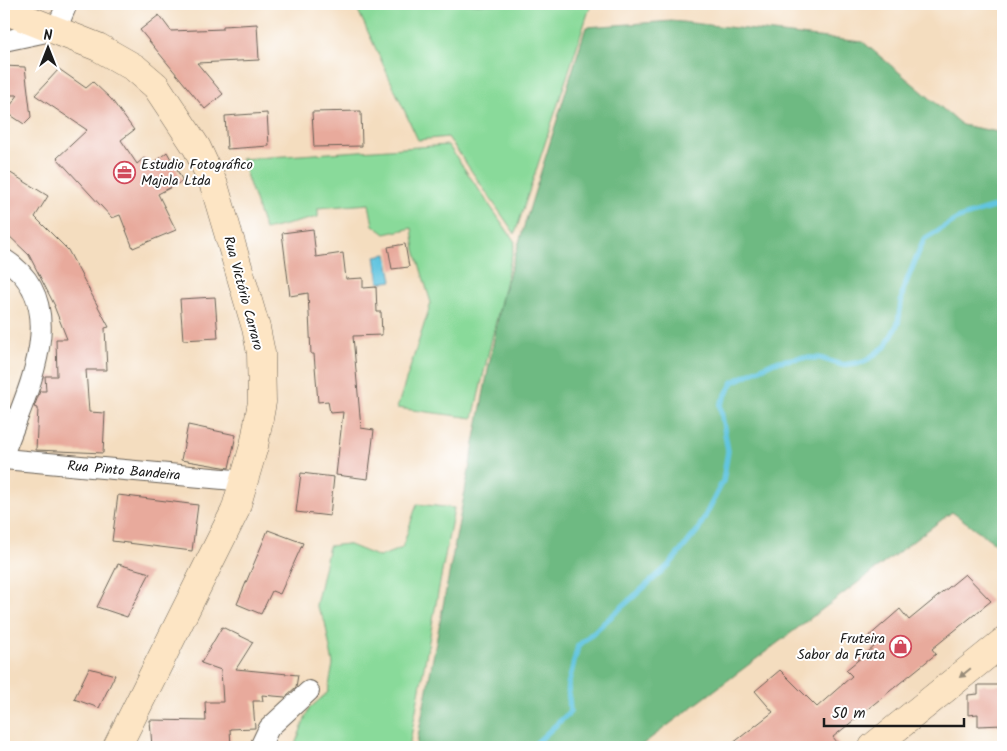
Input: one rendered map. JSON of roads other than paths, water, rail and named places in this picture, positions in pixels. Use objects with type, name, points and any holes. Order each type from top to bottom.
[{"type":"main road","name":"Rua Victório Carraro","points":[[4,10],[116,56],[156,86],[197,148],[214,185],[256,328],[261,354],[262,402],[254,446],[236,511],[117,747]]},
{"type":"main road","points":[[872,747],[1003,642]]},
{"type":"street","points":[[4,41],[56,30],[67,4]]},
{"type":"street","points":[[4,259],[16,267],[36,295],[42,324],[39,353],[4,454]]},
{"type":"street","name":"Rua Pinto Bandeira","points":[[4,459],[245,481]]},
{"type":"street","points":[[260,747],[269,728],[309,691]]},
{"type":"water","points":[[387,254],[392,281],[379,283],[375,256]]},
{"type":"waterway","points":[[532,747],[570,712],[568,685],[578,646],[669,565],[698,530],[723,481],[728,451],[720,405],[733,382],[774,362],[799,358],[820,358],[842,365],[864,362],[886,346],[898,323],[903,290],[924,239],[959,218],[1003,204]]},
{"type":"place","name":"Estudio Fotográfico Majola Ltda","points":[[125,172]]},
{"type":"place","name":"Fruteira Sabor da Fruta","points":[[901,646]]}]
